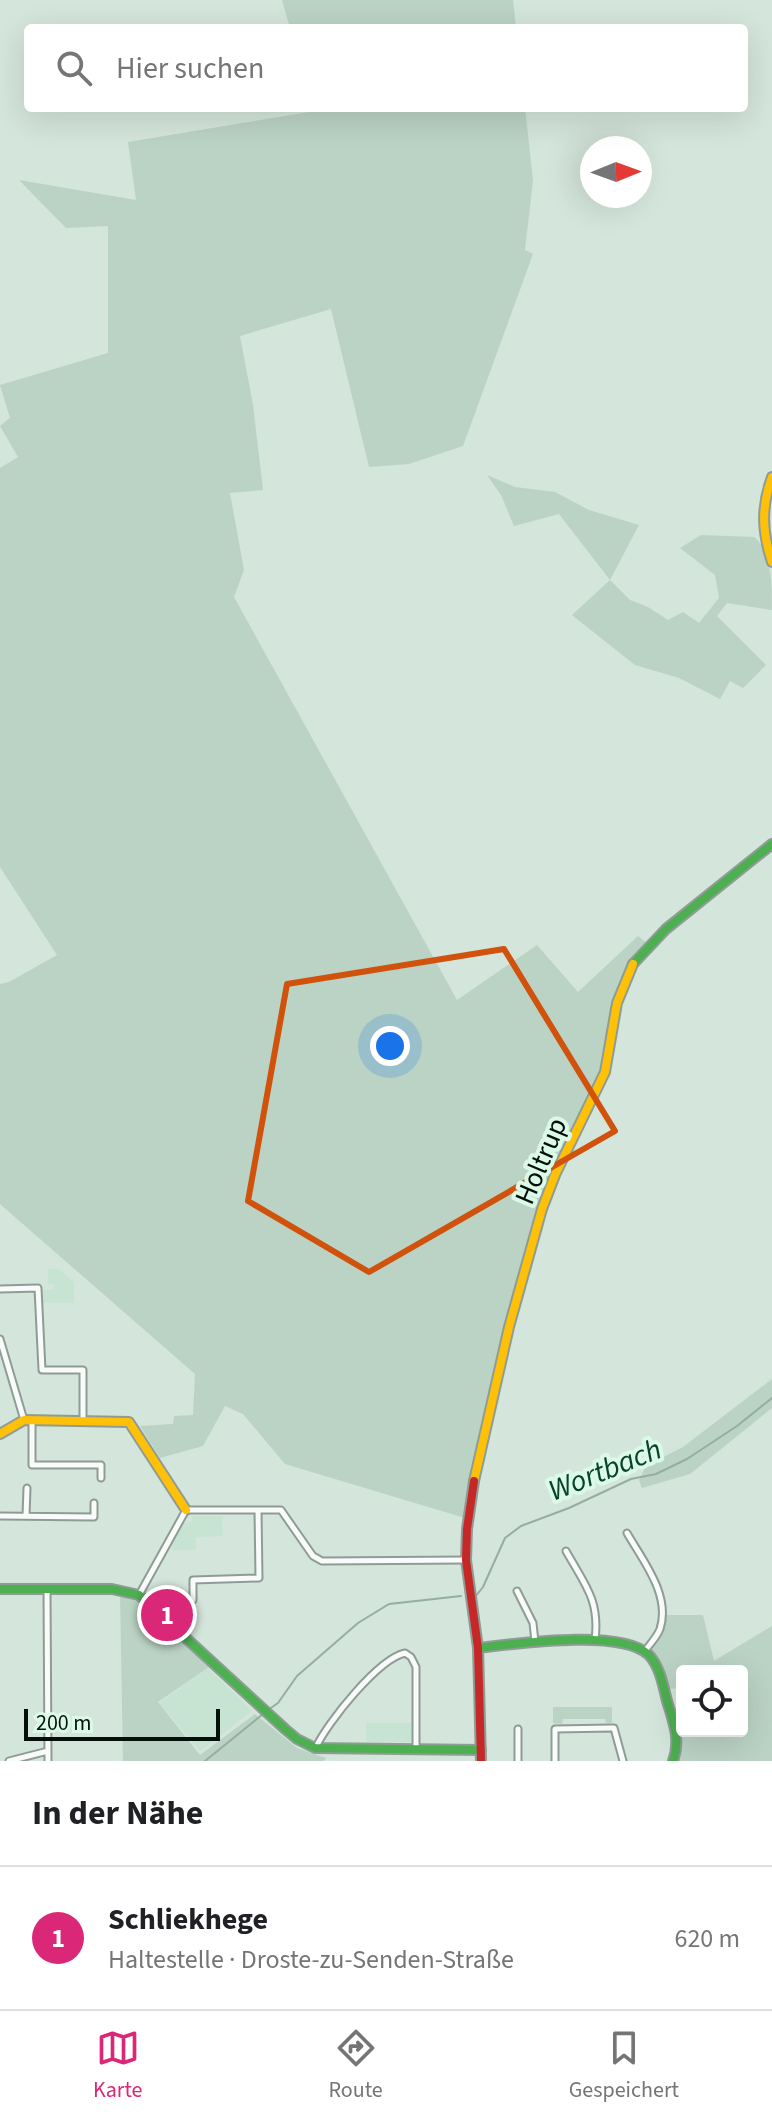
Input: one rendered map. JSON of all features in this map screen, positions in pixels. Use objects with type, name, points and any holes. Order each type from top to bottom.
[{"type":"street","points":[[772,477],[764,497],[761,522],[772,562]]},
{"type":"street","name":"Holtrup","points":[[481,1761],[478,1648],[466,1560],[471,1496],[509,1327],[555,1175],[605,1072],[617,1003],[633,963],[649,944],[772,844]]},
{"type":"street","points":[[0,1289],[38,1288],[42,1370],[83,1370],[83,1420]]},
{"type":"street","points":[[0,1339],[28,1420],[32,1465],[101,1465],[101,1478]]},
{"type":"street","points":[[0,1434],[28,1420],[129,1422],[186,1510]]},
{"type":"street","points":[[26,1516],[27,1488]]},
{"type":"street","points":[[0,1516],[94,1517],[94,1503]]},
{"type":"street","points":[[186,1510],[284,1512],[313,1556],[322,1561],[466,1560]]},
{"type":"street","points":[[139,1595],[186,1510]]},
{"type":"street","points":[[193,1600],[193,1580],[259,1578],[258,1510]]},
{"type":"street","points":[[627,1533],[660,1591],[662,1614],[659,1632],[645,1652]]},
{"type":"street","points":[[566,1551],[595,1603],[598,1617],[595,1641]]},
{"type":"street","points":[[0,1589],[112,1589],[139,1595],[297,1739],[315,1748],[481,1750]]},
{"type":"street","points":[[47,1590],[48,1761]]},
{"type":"street","points":[[517,1591],[533,1623],[535,1642]]},
{"type":"street","points":[[478,1648],[535,1642],[595,1641],[631,1645],[645,1652],[656,1665],[673,1723],[678,1744],[673,1761]]},
{"type":"street","points":[[315,1748],[324,1731],[364,1683],[395,1656],[405,1653],[416,1667],[416,1750]]},
{"type":"street","points":[[555,1761],[555,1729],[614,1728],[623,1761]]},
{"type":"street","points":[[518,1729],[518,1761]]},
{"type":"street","points":[[9,1761],[48,1751]]},
{"type":"highlighted area","points":[[504,949],[615,1131],[369,1272],[248,1201],[287,984]]},
{"type":"shaded area","points":[[282,0],[513,0],[516,24],[289,24]]},
{"type":"shaded area","points":[[309,112],[525,112],[533,180],[525,250],[533,254],[463,446],[409,464],[369,467],[331,309],[240,336],[253,405],[263,490],[230,493],[244,570],[234,597],[457,1000],[537,945],[578,992],[638,936],[647,943],[631,962],[613,1002],[601,1070],[552,1173],[539,1208],[505,1326],[465,1518],[285,1464],[243,1414],[225,1406],[203,1446],[160,1458],[140,1426],[173,1424],[174,1416],[193,1415],[195,1374],[0,1204],[0,984],[57,955],[0,867],[0,468],[18,457],[0,426],[10,418],[0,385],[108,353],[108,226],[66,228],[19,180],[136,200],[128,142]]},
{"type":"shaded area","points":[[487,475],[515,487],[555,492],[589,510],[639,525],[610,580],[559,514],[514,526],[501,495]]},
{"type":"shaded area","points":[[701,535],[754,537],[768,560],[772,610],[727,603],[717,616],[766,665],[743,688],[730,681],[720,699],[679,678],[635,665],[572,615],[610,580],[630,600],[668,620],[683,612],[699,623],[719,598],[715,575],[680,548]]},
{"type":"shaded area","points":[[48,1269],[59,1269],[74,1282],[74,1303],[43,1303],[42,1290],[54,1289],[54,1284],[48,1284]]},
{"type":"shaded area","points":[[772,1379],[772,1408],[690,1474],[642,1488],[639,1480],[646,1466],[683,1447]]},
{"type":"shaded area","points":[[192,1516],[222,1516],[223,1536],[196,1537],[196,1550],[172,1550],[172,1544],[184,1523],[192,1522]]},
{"type":"shaded area","points":[[120,1594],[136,1596],[212,1665],[158,1702],[200,1755],[255,1714],[297,1748],[326,1758],[324,1761],[123,1761]]},
{"type":"shaded area","points":[[666,1615],[703,1615],[714,1661],[772,1626],[772,1761],[677,1761],[681,1751],[678,1737],[748,1737],[748,1665],[676,1665],[676,1688],[669,1689],[663,1667],[650,1649],[664,1629]]},
{"type":"shaded area","points":[[208,1668],[252,1711],[200,1751],[159,1703]]},
{"type":"shaded area","points":[[553,1707],[612,1707],[612,1723],[606,1723],[605,1719],[563,1719],[562,1724],[553,1723]]},
{"type":"shaded area","points":[[366,1723],[411,1723],[411,1742],[366,1742]]},
{"type":"waterway","name":"Wortbach","points":[[475,1597],[483,1587],[505,1538],[521,1526],[631,1479],[656,1474],[687,1459],[772,1398]]},
{"type":"waterway","name":"Wortbach","points":[[268,1710],[278,1703],[297,1676],[358,1623],[389,1604],[461,1596]]},
{"type":"waterway","name":"Wortbach","points":[[205,1761],[263,1714]]},
{"type":"traffic: fast","points":[[633,964],[666,929],[772,844]]},
{"type":"traffic: fast","points":[[0,1589],[112,1589],[139,1595],[285,1729],[315,1748],[481,1750]]},
{"type":"traffic: fast","points":[[478,1648],[541,1641],[593,1640],[635,1647],[649,1655],[661,1676],[675,1731],[673,1761]]},
{"type":"traffic: slow","points":[[772,477],[764,520],[772,562]]},
{"type":"traffic: slow","points":[[474,1481],[509,1327],[542,1209],[605,1072],[617,1003],[633,964]]},
{"type":"traffic: slow","points":[[0,1434],[24,1420],[129,1422],[186,1510]]},
{"type":"traffic: jam","points":[[474,1481],[466,1560],[478,1648],[481,1761]]},
{"type":"place","name":"Schliekhege","points":[[167,1615]]}]
